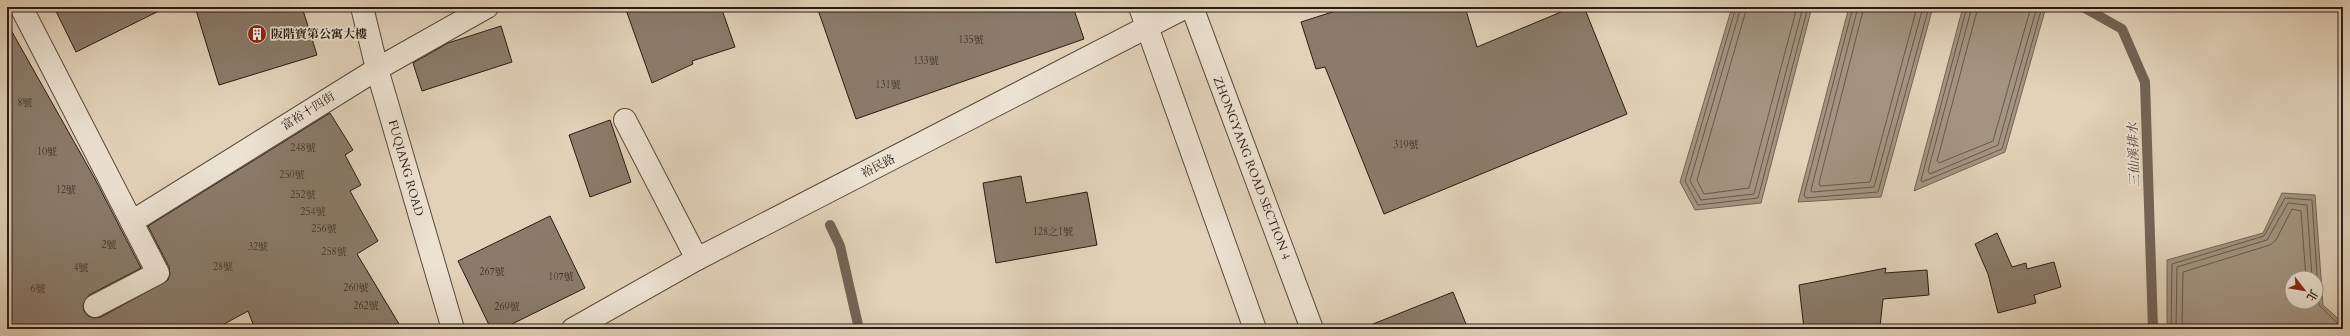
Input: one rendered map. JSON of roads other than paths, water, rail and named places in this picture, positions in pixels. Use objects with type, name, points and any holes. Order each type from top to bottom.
[{"type":"street","points":[[21,7],[133,221],[158,274],[95,306]]},
{"type":"street","name":"FUQIANG ROAD","points":[[362,7],[377,69],[453,329]]},
{"type":"street","name":"富裕十四街","points":[[133,221],[377,69],[487,7]]},
{"type":"street","points":[[1140,7],[1254,329]]},
{"type":"street","name":"裕民路","points":[[573,329],[697,259],[1186,7]]},
{"type":"street","name":"ZHONGYANG ROAD SECTION 4","points":[[1192,7],[1312,329]]},
{"type":"street","points":[[625,120],[697,259]]},
{"type":"water","points":[[1732,7],[1812,7],[1761,203],[1695,210],[1680,182]]},
{"type":"water","points":[[1849,7],[1933,7],[1881,197],[1798,202]]},
{"type":"water","points":[[1963,7],[2046,7],[2005,152],[1914,191]]},
{"type":"water","points":[[2282,193],[2315,195],[2320,270],[2284,270],[2284,310],[2324,310],[2324,306],[2343,323],[2343,329],[2167,329],[2167,260],[2263,233]]},
{"type":"waterway","name":"三仙溪排水","points":[[2083,7],[2122,29],[2145,82],[2153,329]]},
{"type":"waterway","points":[[830,225],[840,246],[859,329]]},
{"type":"place","name":"阪階寶第公寓大樓","points":[[257,34]]}]
